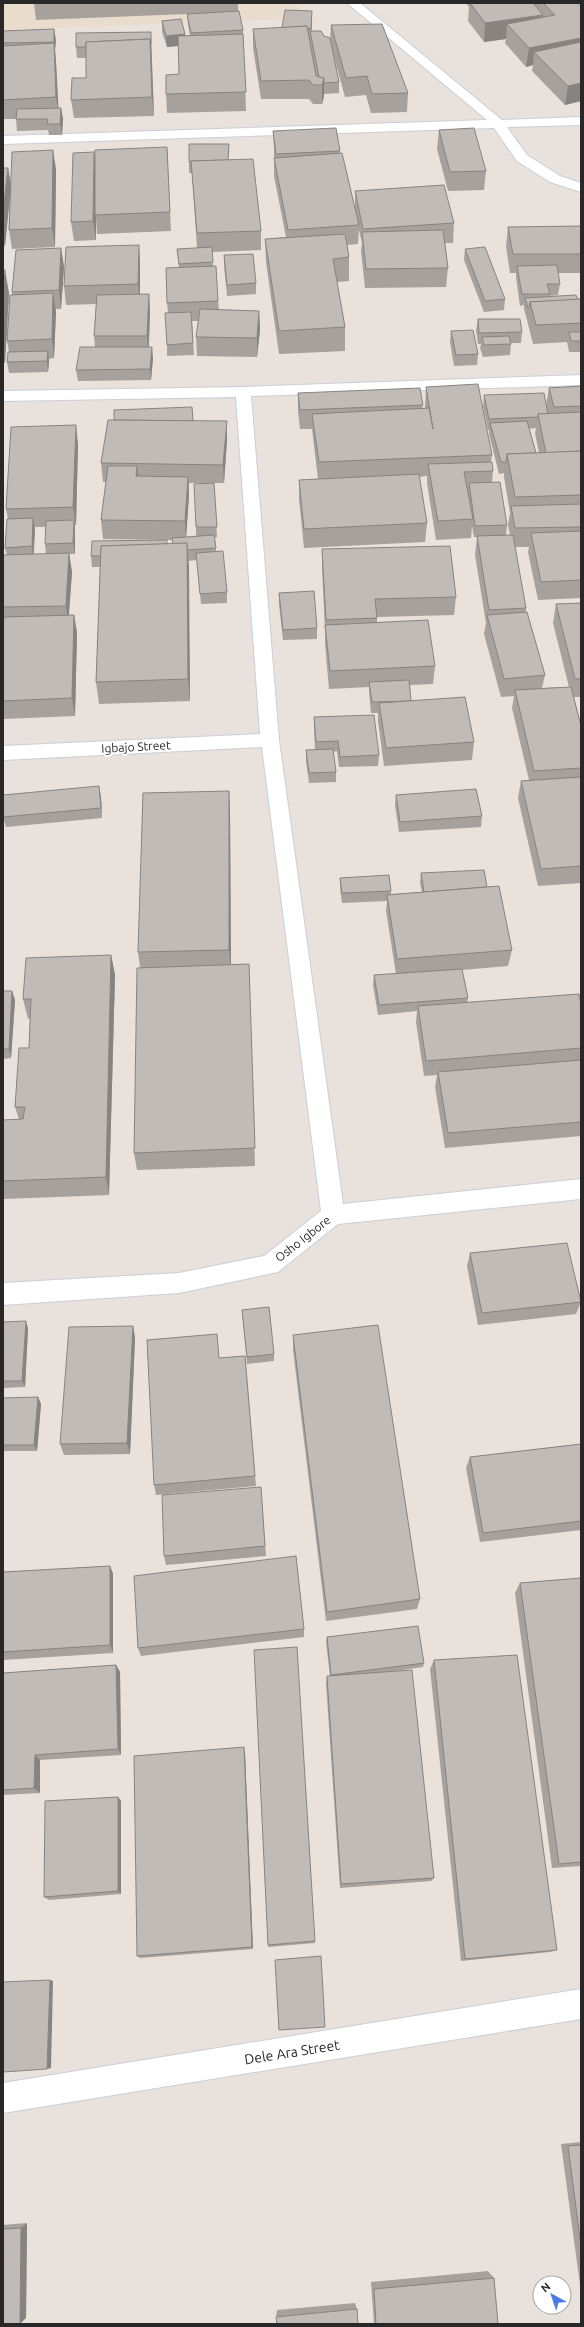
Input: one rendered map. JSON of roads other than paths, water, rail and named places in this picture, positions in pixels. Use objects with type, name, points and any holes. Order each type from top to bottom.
[{"type":"street","points":[[353,3],[496,122],[522,158],[555,179],[581,188]]},
{"type":"street","points":[[3,140],[496,122],[581,121]]},
{"type":"street","points":[[3,396],[243,392],[581,380]]},
{"type":"street","points":[[243,392],[270,740],[333,1215]]},
{"type":"street","name":"Igbajo Street","points":[[3,753],[270,740]]},
{"type":"street","name":"Osho Igbore","points":[[3,1294],[179,1283],[270,1265],[333,1215],[581,1189]]},
{"type":"street","name":"Dele Ara Street","points":[[3,2098],[581,2004]]}]
